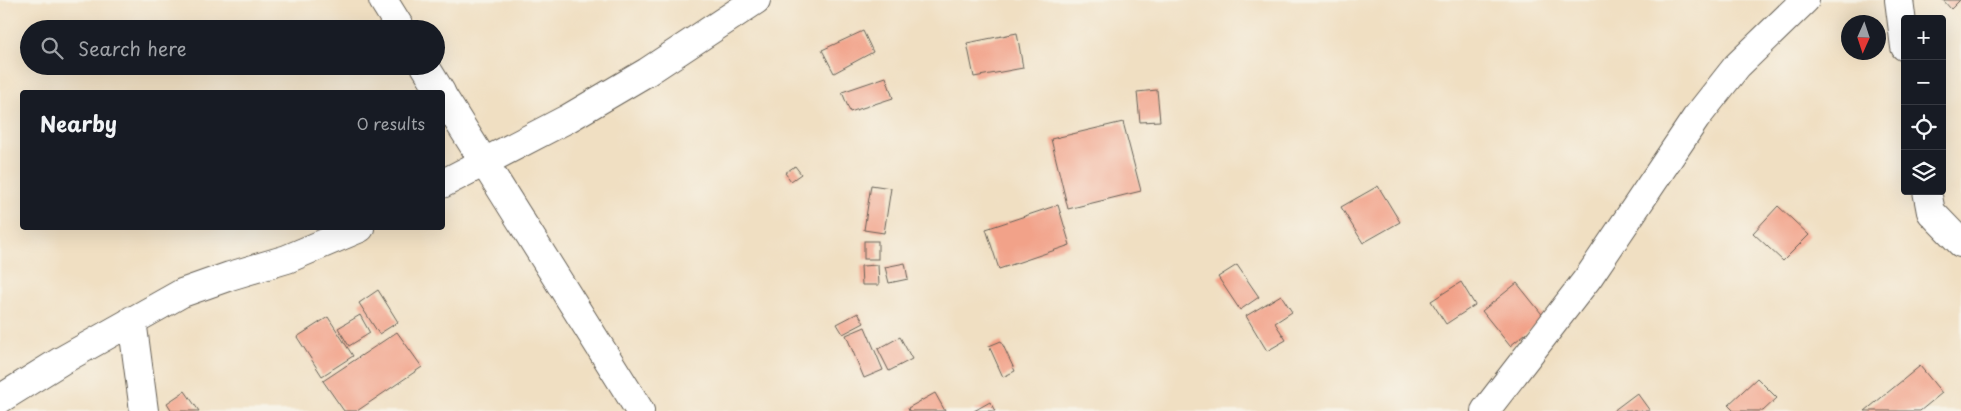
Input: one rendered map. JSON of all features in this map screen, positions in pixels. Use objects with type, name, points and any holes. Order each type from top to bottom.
[{"type":"street","points":[[383,0],[395,20]]},
{"type":"street","points":[[445,182],[567,119],[647,72],[756,0]]},
{"type":"street","points":[[1485,411],[1588,278],[1696,118],[1737,66],[1805,0]]},
{"type":"street","points":[[1899,0],[1901,16]]},
{"type":"street","points":[[430,75],[440,90]]},
{"type":"street","points":[[445,99],[640,411]]},
{"type":"street","points":[[1928,195],[1931,212],[1961,243]]},
{"type":"street","points":[[0,399],[61,361],[182,293],[287,259],[355,230]]},
{"type":"street","points":[[132,320],[144,411]]},
{"type":"building","points":[[1943,0],[1960,0],[1951,9]]},
{"type":"building","points":[[863,31],[873,52],[834,73],[822,50]]},
{"type":"building","points":[[1017,33],[1023,68],[974,77],[967,43]]},
{"type":"building","points":[[886,77],[893,98],[850,112],[842,92]]},
{"type":"building","points":[[1157,90],[1160,121],[1140,122],[1137,92]]},
{"type":"building","points":[[1123,122],[1141,191],[1068,209],[1051,139]]},
{"type":"building","points":[[795,166],[801,174],[791,181],[785,173]]},
{"type":"building","points":[[871,185],[891,188],[884,233],[864,230]]},
{"type":"building","points":[[1378,186],[1400,222],[1363,243],[1341,207]]},
{"type":"building","points":[[1058,205],[1070,245],[999,269],[986,229]]},
{"type":"building","points":[[1778,206],[1809,235],[1783,261],[1753,233]]},
{"type":"building","points":[[864,241],[878,241],[878,259],[864,259]]},
{"type":"building","points":[[905,263],[908,279],[889,283],[885,267]]},
{"type":"building","points":[[878,265],[879,285],[862,285],[861,266]]},
{"type":"building","points":[[1237,265],[1259,297],[1240,310],[1218,277]]},
{"type":"building","points":[[1461,282],[1475,305],[1446,324],[1431,301]]},
{"type":"building","points":[[1517,283],[1545,318],[1510,346],[1482,311]]},
{"type":"building","points":[[378,290],[398,322],[379,334],[359,303]]},
{"type":"building","points":[[1281,295],[1292,312],[1275,323],[1286,340],[1267,351],[1246,316]]},
{"type":"building","points":[[858,313],[864,323],[843,334],[837,324]]},
{"type":"building","points":[[360,315],[370,333],[349,346],[338,328]]},
{"type":"building","points":[[328,317],[353,356],[322,376],[297,337]]},
{"type":"building","points":[[865,327],[883,370],[864,378],[846,335]]},
{"type":"building","points":[[397,332],[422,367],[357,411],[344,411],[323,381]]},
{"type":"building","points":[[900,337],[912,359],[889,371],[878,349]]},
{"type":"building","points":[[1001,341],[1015,371],[1003,377],[989,346]]},
{"type":"building","points":[[1920,366],[1942,393],[1920,411],[1865,411]]},
{"type":"building","points":[[1757,378],[1777,398],[1763,411],[1734,411],[1728,405]]},
{"type":"building","points":[[185,391],[199,411],[172,411],[167,403]]},
{"type":"building","points":[[935,393],[945,411],[909,411],[908,408]]},
{"type":"building","points":[[1637,393],[1650,411],[1613,411]]},
{"type":"building","points":[[990,402],[995,411],[974,411]]}]
